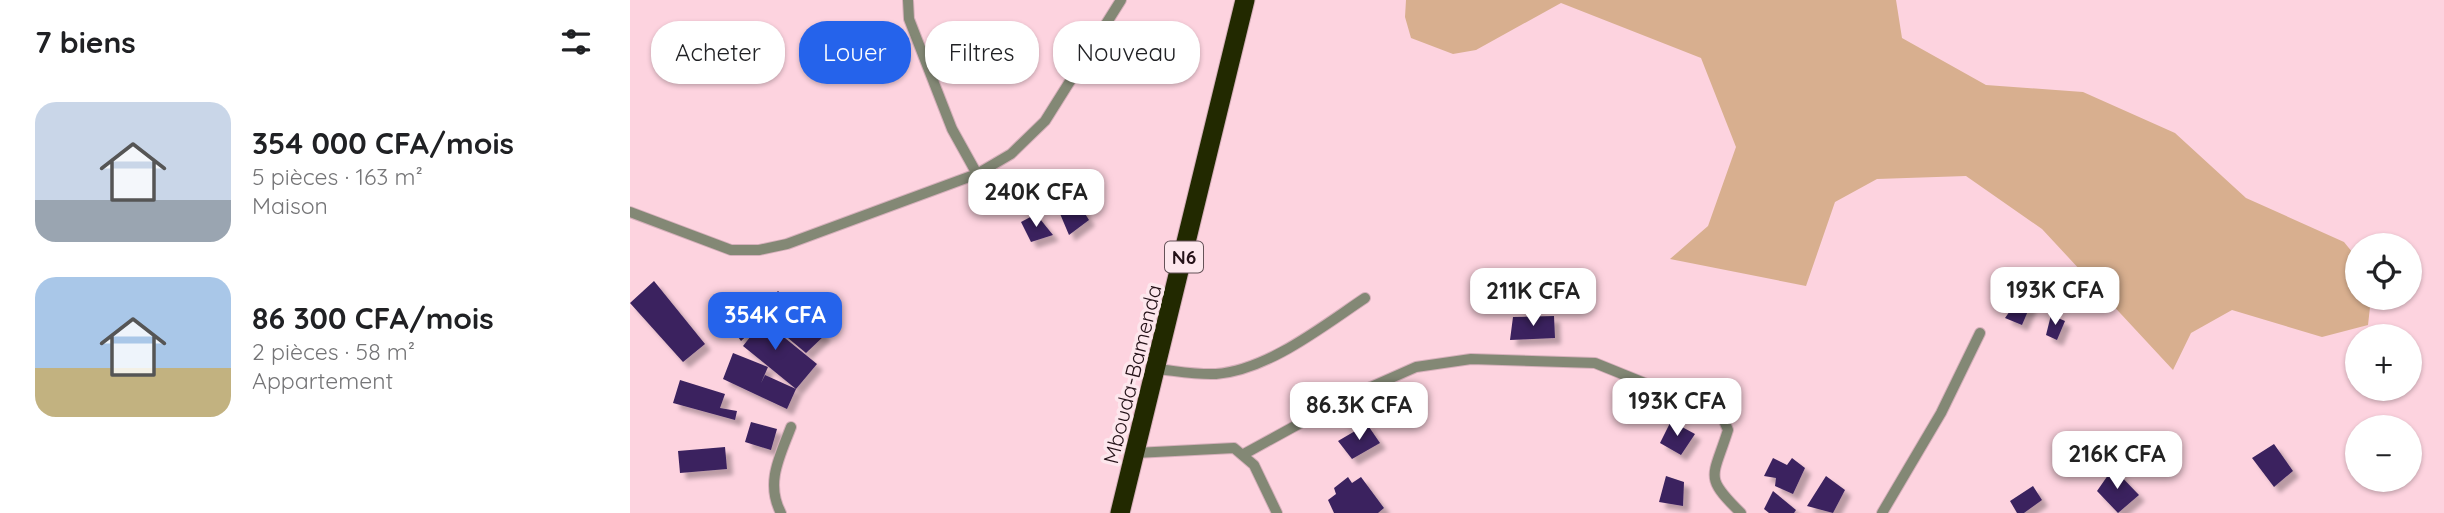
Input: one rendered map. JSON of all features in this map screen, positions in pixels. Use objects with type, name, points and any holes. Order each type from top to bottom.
[{"type":"highway","name":"Mbouda-Bamenda","points":[[1120,513],[1245,0]]},
{"type":"street","points":[[908,0],[909,19],[951,129],[977,174]]},
{"type":"street","points":[[630,212],[731,250],[759,250],[787,244],[977,174],[1011,154],[1045,121],[1121,0]]},
{"type":"street","points":[[1157,369],[1217,374],[1255,362],[1286,350],[1365,298]]},
{"type":"street","points":[[1882,513],[1941,413],[1980,333]]},
{"type":"street","points":[[1244,454],[1346,398],[1416,367],[1471,359],[1595,363],[1721,414],[1728,430],[1714,474],[1715,485],[1741,513]]},
{"type":"street","points":[[781,513],[773,487],[775,469],[791,427]]},
{"type":"street","points":[[1135,453],[1234,448],[1254,465],[1277,513]]},
{"type":"shaded area","points":[[1406,0],[1896,0],[1902,38],[1986,85],[2083,92],[2175,133],[2246,198],[2344,242],[2345,310],[2370,310],[2368,324],[2345,324],[2345,331],[2322,337],[2232,310],[2191,333],[2173,370],[2042,229],[1966,176],[1877,179],[1835,202],[1806,286],[1670,259],[1708,226],[1736,147],[1701,58],[1561,3],[1476,50],[1453,54],[1411,38],[1405,17]]},
{"type":"building","points":[[1070,190],[1089,220],[1069,235],[1058,209]]},
{"type":"building","points":[[1036,214],[1053,235],[1031,242],[1021,222]]},
{"type":"building","points":[[654,281],[705,344],[683,362],[630,303]]},
{"type":"building","points":[[778,291],[825,335],[806,353],[758,313],[761,323],[741,341],[735,333]]},
{"type":"building","points":[[2019,298],[2031,304],[2022,325],[2005,318]]},
{"type":"building","points":[[2051,315],[2065,321],[2057,340],[2046,335]]},
{"type":"building","points":[[1554,316],[1555,338],[1510,340],[1513,317]]},
{"type":"building","points":[[764,321],[817,364],[796,389],[743,346]]},
{"type":"building","points":[[733,353],[768,367],[761,383],[765,375],[796,389],[787,409],[723,379]]},
{"type":"building","points":[[680,380],[725,394],[720,408],[737,411],[735,420],[673,403]]},
{"type":"building","points":[[1671,421],[1695,434],[1681,455],[1660,443]]},
{"type":"building","points":[[751,422],[777,429],[771,450],[745,442]]},
{"type":"building","points":[[1367,424],[1380,443],[1352,459],[1338,441]]},
{"type":"building","points":[[2274,444],[2293,471],[2274,487],[2252,458]]},
{"type":"building","points":[[725,447],[727,469],[680,473],[678,451]]},
{"type":"building","points":[[1773,458],[1787,465],[1792,458],[1805,468],[1793,494],[1775,486],[1776,478],[1764,476]]},
{"type":"building","points":[[2113,468],[2139,495],[2118,513],[2097,491]]},
{"type":"building","points":[[1666,476],[1684,482],[1683,506],[1659,502]]},
{"type":"building","points":[[1826,476],[1845,490],[1833,513],[1807,506]]},
{"type":"building","points":[[1348,477],[1352,483],[1361,477],[1384,508],[1378,513],[1334,513],[1328,500],[1336,494],[1334,488]]},
{"type":"building","points":[[2033,486],[2042,500],[2024,513],[2017,513],[2010,501]]},
{"type":"building","points":[[1773,491],[1796,510],[1794,513],[1769,513],[1764,509]]}]
